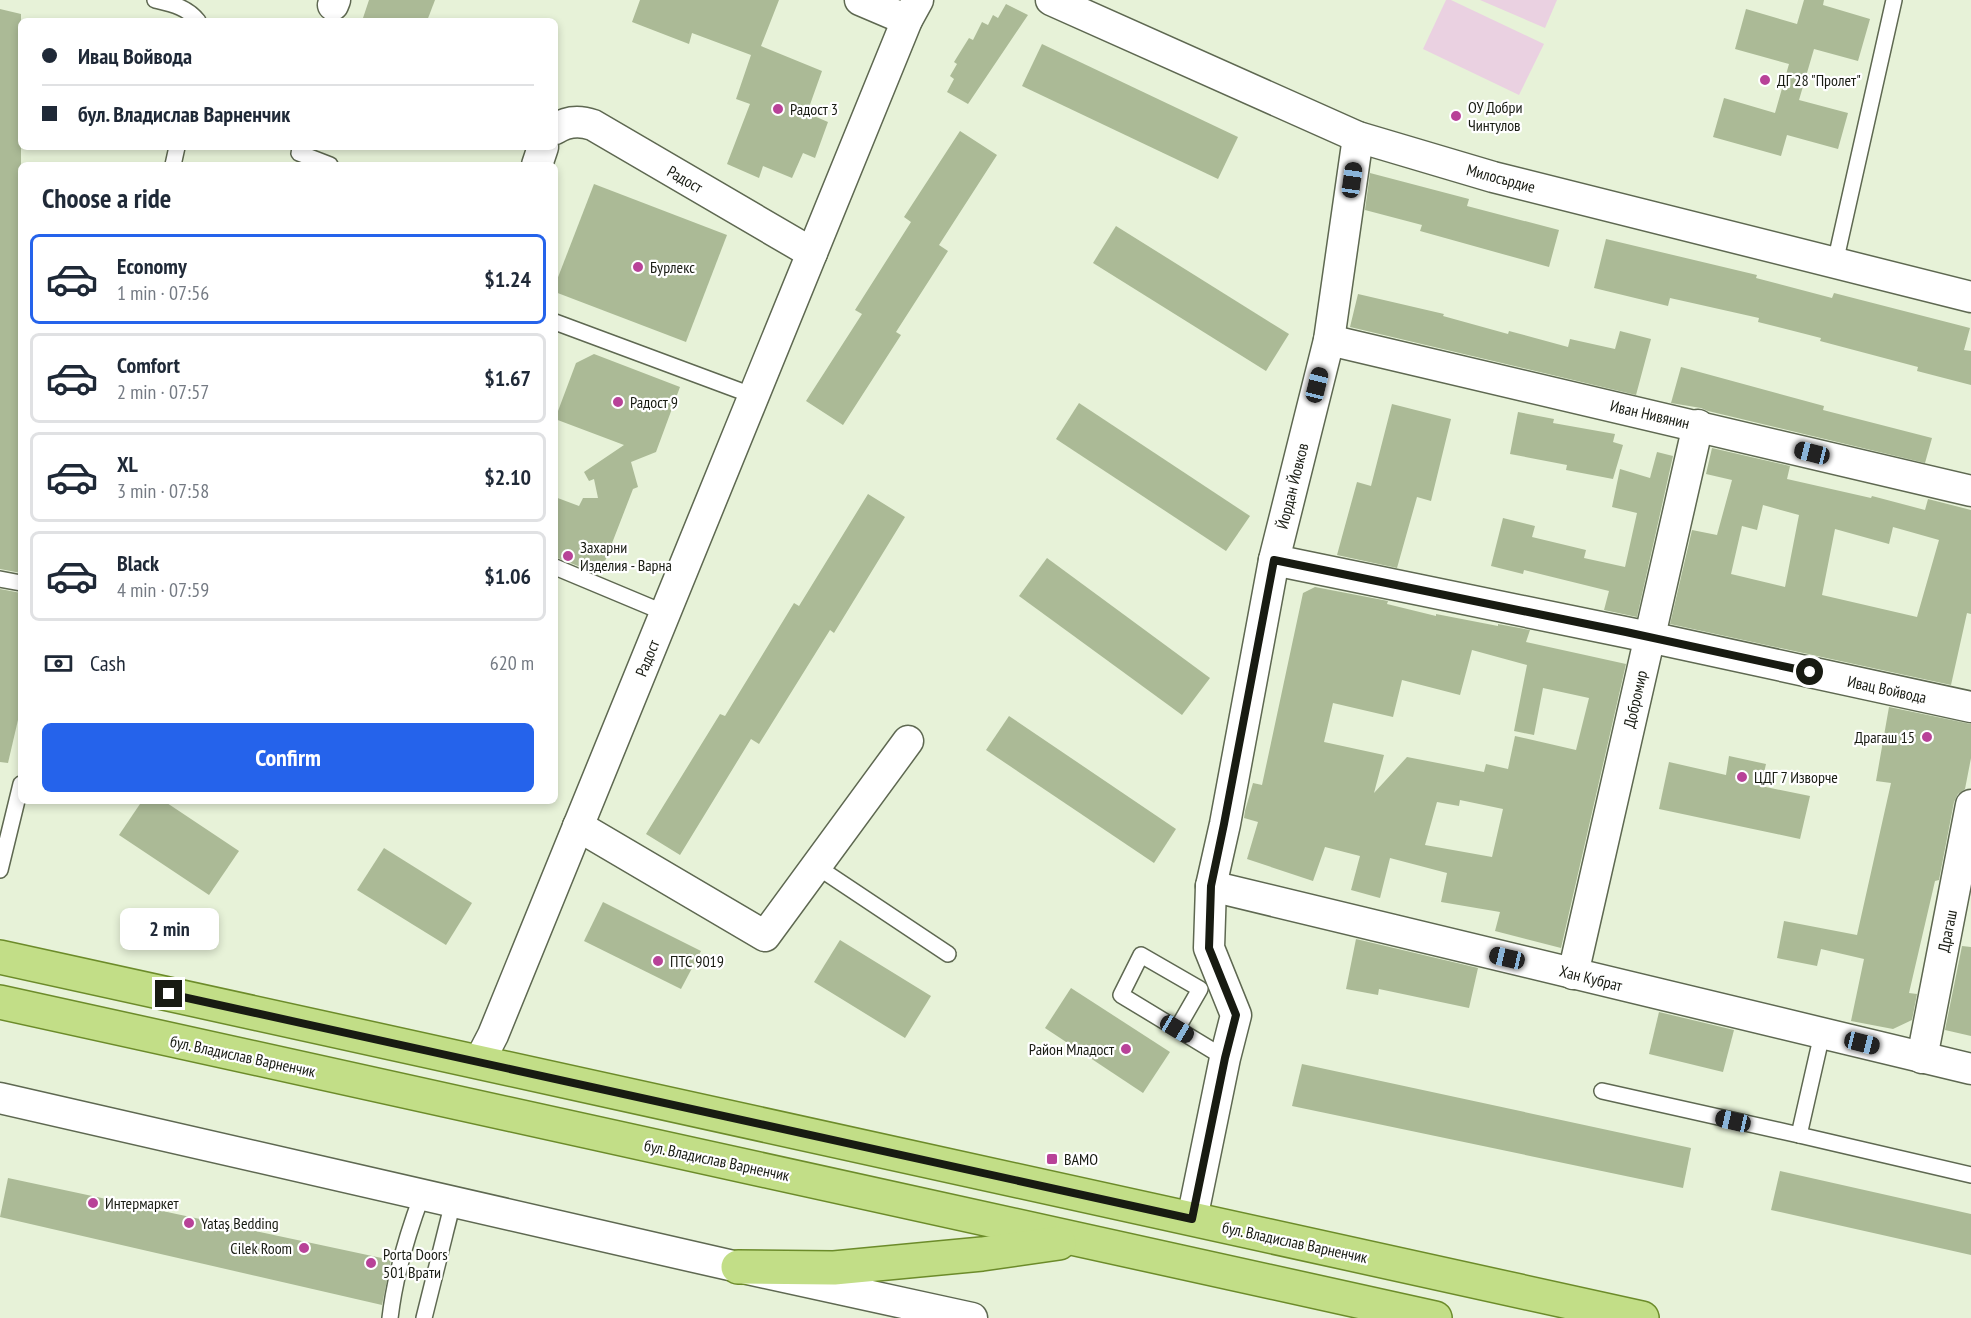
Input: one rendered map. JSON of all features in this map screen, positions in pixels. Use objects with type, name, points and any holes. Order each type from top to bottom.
[{"type":"main road","name":"бул. Владислав Варненчик","points":[[0,957],[1641,1318]]},
{"type":"main road","name":"бул. Владислав Варненчик","points":[[0,1002],[1435,1318]]},
{"type":"main road","points":[[738,1267],[834,1268],[982,1254],[1082,1240]]},
{"type":"street","name":"Радост","points":[[479,1062],[493,1035],[912,10],[860,0]]},
{"type":"street","name":"Милосърдие","points":[[1051,0],[1358,137],[1493,177],[1971,297]]},
{"type":"street","name":"Радост","points":[[558,131],[566,123],[593,125],[812,253]]},
{"type":"street","name":"Йордан Йовков","points":[[1192,1219],[1236,1015],[1209,948],[1211,886],[1274,560],[1329,340],[1358,137]]},
{"type":"street","name":"Иван Нивянин","points":[[1329,340],[1971,491]]},
{"type":"street","name":"Добромир","points":[[1573,974],[1698,425]]},
{"type":"street","name":"Ивац Войвода","points":[[1274,560],[1649,637],[1971,707]]},
{"type":"street","points":[[578,826],[765,936],[908,741]]},
{"type":"street","name":"Драгаш","points":[[1922,1058],[1971,805]]},
{"type":"street","name":"Хан Кубрат","points":[[1211,886],[1971,1069]]},
{"type":"street","points":[[0,1098],[738,1267],[972,1318]]},
{"type":"lane","points":[[155,0],[179,6],[189,11],[195,18]]},
{"type":"lane","points":[[1835,263],[1894,0]]},
{"type":"lane","points":[[300,150],[299,153],[322,162]]},
{"type":"lane","points":[[558,323],[754,396]]},
{"type":"lane","points":[[558,568],[665,613]]},
{"type":"lane","points":[[0,579],[18,583]]},
{"type":"lane","points":[[0,870],[18,798]]},
{"type":"lane","points":[[816,866],[948,954]]},
{"type":"lane","points":[[1177,1029],[1200,989],[1141,955],[1121,995],[1177,1029],[1225,1058]]},
{"type":"lane","points":[[1799,1136],[1822,1034]]},
{"type":"lane","points":[[1602,1091],[1971,1175]]},
{"type":"lane","points":[[390,1318],[394,1284],[406,1238],[422,1195]]},
{"type":"lane","points":[[424,1318],[453,1202]]},
{"type":"shaded area","points":[[1446,0],[1451,0],[1544,44],[1519,95],[1423,49]]},
{"type":"shaded area","points":[[1480,0],[1557,0],[1545,28]]},
{"type":"building","points":[[369,0],[435,0],[428,18],[363,18]]},
{"type":"building","points":[[640,0],[779,0],[761,46],[822,71],[807,113],[828,122],[815,158],[803,153],[792,178],[763,166],[759,178],[727,164],[750,104],[736,99],[751,55],[692,33],[689,44],[632,22]]},
{"type":"building","points":[[1804,0],[1824,0],[1823,5],[1870,19],[1858,61],[1814,49],[1799,100],[1848,113],[1838,149],[1787,135],[1781,156],[1713,137],[1724,98],[1775,113],[1789,64],[1735,49],[1746,9],[1797,24]]},
{"type":"building","points":[[1006,4],[1028,15],[968,104],[947,92],[954,79],[950,76],[957,64],[954,62],[969,38],[973,40],[982,22],[988,25],[993,15],[998,18]]},
{"type":"building","points":[[0,9],[21,14],[21,18],[18,18],[18,150],[21,150],[21,162],[18,162],[18,572],[0,569]]},
{"type":"building","points":[[1042,44],[1238,137],[1218,179],[1022,86]]},
{"type":"building","points":[[960,131],[997,155],[939,245],[948,251],[896,332],[901,335],[843,425],[806,401],[862,314],[855,310],[911,222],[904,217]]},
{"type":"building","points":[[1370,173],[1469,199],[1467,206],[1559,230],[1549,267],[1420,231],[1422,225],[1365,210]]},
{"type":"building","name":"Бурлекс","points":[[594,184],[727,235],[686,342],[558,293],[558,277]]},
{"type":"building","points":[[1116,226],[1289,334],[1266,371],[1093,263]]},
{"type":"building","points":[[1606,239],[1757,275],[1756,278],[1832,298],[1834,293],[1970,328],[1964,350],[1971,351],[1971,385],[1917,371],[1918,367],[1820,341],[1821,338],[1758,322],[1759,318],[1670,298],[1668,306],[1594,288]]},
{"type":"building","points":[[1358,294],[1444,314],[1443,316],[1508,334],[1509,331],[1568,347],[1570,339],[1615,349],[1620,331],[1651,339],[1636,395],[1350,327]]},
{"type":"building","points":[[594,354],[680,387],[656,452],[631,462],[638,487],[633,489],[602,569],[596,573],[558,558],[558,498],[579,506],[583,498],[598,498],[594,479],[589,481],[584,472],[624,445],[558,420],[558,411],[576,363]]},
{"type":"building","points":[[1681,367],[1824,406],[1823,410],[1932,438],[1925,463],[1701,408],[1671,403]]},
{"type":"building","points":[[1079,403],[1250,516],[1226,551],[1056,439]]},
{"type":"building","points":[[1392,404],[1451,419],[1431,501],[1417,497],[1397,568],[1337,555],[1357,482],[1371,486]]},
{"type":"building","points":[[1518,412],[1554,419],[1553,423],[1615,434],[1613,442],[1623,445],[1613,479],[1566,470],[1567,465],[1510,454]]},
{"type":"building","points":[[1712,448],[1790,466],[1787,479],[1871,498],[1872,496],[1925,510],[1928,499],[1971,510],[1971,614],[1967,613],[1951,685],[1670,624],[1692,530],[1717,535],[1732,480],[1706,474]],"holes":[[[1763,505],[1799,515],[1785,587],[1731,574],[1742,526],[1757,530]],[[1893,527],[1939,540],[1917,617],[1822,595],[1835,529],[1889,544]]]},
{"type":"building","points":[[1657,452],[1673,456],[1637,617],[1604,610],[1609,591],[1524,570],[1523,574],[1491,566],[1503,518],[1535,526],[1532,537],[1586,550],[1584,558],[1625,567],[1637,513],[1612,507],[1620,469],[1650,478]]},
{"type":"building","points":[[868,494],[905,517],[834,633],[830,630],[759,744],[751,739],[680,855],[646,834],[720,714],[725,716],[794,603],[799,606]]},
{"type":"building","points":[[1047,558],[1210,678],[1182,715],[1019,596]]},
{"type":"building","points":[[1315,587],[1388,601],[1387,604],[1436,616],[1436,614],[1530,630],[1526,642],[1626,664],[1561,948],[1495,931],[1500,912],[1441,902],[1447,873],[1390,858],[1380,898],[1351,890],[1360,856],[1325,847],[1313,881],[1247,859],[1258,822],[1244,818],[1245,811],[1253,783],[1262,785],[1303,593]],"holes":[[[1472,650],[1527,665],[1514,731],[1534,735],[1543,688],[1589,698],[1576,750],[1515,736],[1508,769],[1486,764],[1484,772],[1407,757],[1374,793],[1384,755],[1324,742],[1333,703],[1393,717],[1402,680],[1460,695]],[[1460,800],[1503,809],[1492,857],[1425,845],[1437,802],[1459,806]]]},
{"type":"building","points":[[0,589],[18,592],[18,720],[8,763],[0,762]]},
{"type":"building","points":[[1889,707],[1971,724],[1971,758],[1965,789],[1958,794],[1954,802],[1939,880],[1935,881],[1909,993],[1917,994],[1912,1020],[1893,1029],[1851,1021],[1864,959],[1821,949],[1817,966],[1777,958],[1784,921],[1857,935],[1891,783],[1876,781]]},
{"type":"building","points":[[1009,716],[1176,829],[1154,863],[986,750]]},
{"type":"building","points":[[1729,756],[1766,764],[1761,786],[1810,796],[1800,839],[1659,809],[1669,762],[1726,775]]},
{"type":"building","points":[[140,804],[168,804],[239,851],[209,895],[119,835]]},
{"type":"building","points":[[384,848],[472,903],[446,945],[357,890]]},
{"type":"building","points":[[603,902],[701,951],[681,989],[584,941]]},
{"type":"building","points":[[1356,939],[1478,968],[1469,1008],[1379,989],[1378,995],[1346,989]]},
{"type":"building","points":[[840,940],[931,996],[905,1038],[814,982]]},
{"type":"building","points":[[1962,946],[1971,947],[1971,1036],[1945,1030]]},
{"type":"building","points":[[1071,988],[1170,1052],[1143,1093],[1045,1028]]},
{"type":"building","points":[[1659,1012],[1734,1030],[1723,1072],[1649,1054]]},
{"type":"building","points":[[1302,1064],[1691,1148],[1683,1188],[1292,1106]]},
{"type":"building","points":[[1780,1171],[1971,1214],[1971,1255],[1771,1210]]},
{"type":"building","points":[[8,1178],[391,1260],[382,1305],[0,1217]]},
{"type":"place","name":"ДГ 28 \"Пролет\"","points":[[1765,80]]},
{"type":"place","name":"Радост 3","points":[[778,109]]},
{"type":"place","name":"ОУ Добри Чинтулов","points":[[1456,116]]},
{"type":"place","name":"Бурлекс","points":[[638,267]]},
{"type":"place","name":"Радост 9","points":[[618,402]]},
{"type":"place","name":"Захарни Изделия - Варна","points":[[568,556]]},
{"type":"place","name":"Драгаш 15","points":[[1927,737]]},
{"type":"place","name":"ЦДГ 7 Изворче","points":[[1742,777]]},
{"type":"place","name":"ПТС 9019","points":[[658,961]]},
{"type":"place","name":"Район Младост","points":[[1126,1049]]},
{"type":"place","name":"ВАМО","points":[[1052,1159]]},
{"type":"place","name":"Интермаркет","points":[[93,1203]]},
{"type":"place","name":"Yataş Bedding","points":[[189,1223]]},
{"type":"place","name":"Cilek Room","points":[[304,1248]]},
{"type":"place","name":"Porta Doors 501 Врати","points":[[371,1263]]},
{"type":"route","points":[[169,994],[1192,1219],[1236,1015],[1209,948],[1211,886],[1274,560],[1810,672]]}]
